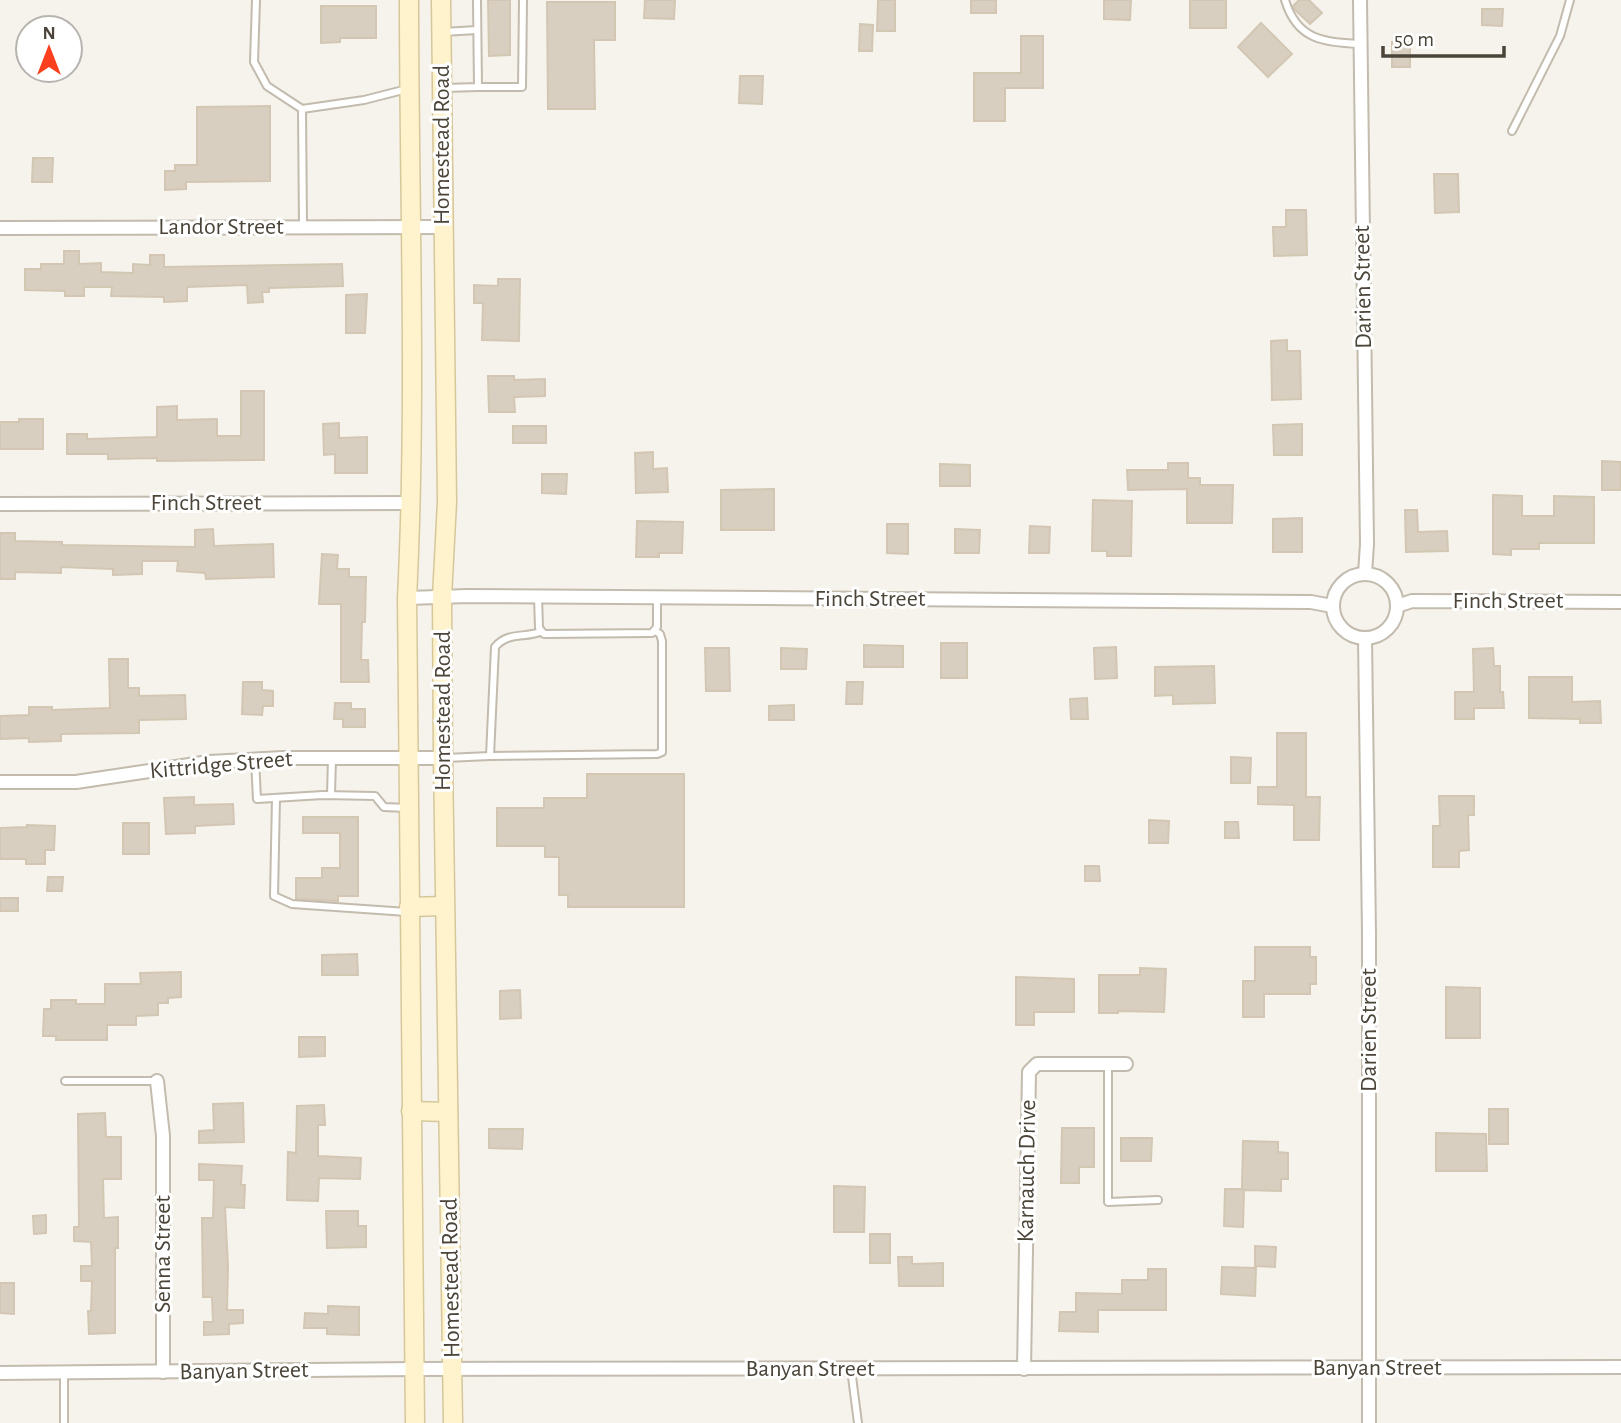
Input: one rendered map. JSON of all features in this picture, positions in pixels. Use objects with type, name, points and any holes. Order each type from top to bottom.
[{"type":"main road","name":"Homestead Road","points":[[409,0],[412,503],[407,598],[415,1423]]},
{"type":"main road","name":"Homestead Road","points":[[441,0],[447,502],[442,597],[444,906],[453,1423]]},
{"type":"main road","points":[[409,909],[444,906]]},
{"type":"main road","points":[[411,1111],[448,1112]]},
{"type":"street","name":"Darien Street","points":[[1360,0],[1367,544],[1365,574]]},
{"type":"street","name":"Landor Street","points":[[0,228],[443,227]]},
{"type":"street","name":"Finch Street","points":[[0,504],[412,503]]},
{"type":"street","points":[[1365,574],[1384,580],[1395,596],[1397,606],[1391,625],[1375,636],[1365,638],[1346,632],[1338,625],[1332,606],[1338,587],[1346,580],[1365,574]]},
{"type":"street","name":"Finch Street","points":[[407,598],[538,596],[1311,602],[1332,606]]},
{"type":"street","name":"Finch Street","points":[[1397,606],[1412,600],[1621,602]]},
{"type":"street","name":"Darien Street","points":[[1365,638],[1369,1423]]},
{"type":"street","name":"Kittridge Street","points":[[0,782],[76,782],[209,762],[255,759],[443,758]]},
{"type":"street","name":"Karnauch Drive","points":[[1024,1369],[1029,1072],[1037,1064],[1126,1064]]},
{"type":"street","name":"Senna Street","points":[[157,1081],[163,1136],[163,1372]]},
{"type":"street","name":"Banyan Street","points":[[0,1373],[415,1369],[1621,1367]]},
{"type":"lane","points":[[256,0],[254,62],[267,86],[302,109],[364,100],[409,89]]},
{"type":"lane","points":[[477,0],[478,87]]},
{"type":"lane","points":[[442,88],[522,87],[523,0]]},
{"type":"lane","points":[[1285,0],[1288,12],[1300,29],[1325,42],[1360,44]]},
{"type":"lane","points":[[1512,131],[1560,36],[1570,0]]},
{"type":"lane","points":[[441,32],[477,30]]},
{"type":"lane","points":[[302,109],[303,227]]},
{"type":"lane","points":[[538,596],[540,632]]},
{"type":"lane","points":[[655,631],[656,597]]},
{"type":"lane","points":[[443,758],[662,752],[660,634],[655,631],[558,634],[540,632],[511,636],[495,646],[490,756]]},
{"type":"lane","points":[[331,795],[332,758]]},
{"type":"lane","points":[[255,759],[257,799],[331,795],[374,796],[384,807],[408,808]]},
{"type":"lane","points":[[276,798],[274,896],[292,904],[346,909],[409,909]]},
{"type":"lane","points":[[1108,1065],[1108,1202],[1158,1200]]},
{"type":"lane","points":[[65,1081],[157,1081]]},
{"type":"lane","points":[[852,1369],[858,1423]]},
{"type":"lane","points":[[64,1373],[64,1423]]},
{"type":"building","points":[[488,0],[510,0],[510,55],[489,56]]},
{"type":"building","points":[[645,0],[675,0],[674,19],[644,18]]},
{"type":"building","points":[[878,0],[895,0],[895,31],[877,31]]},
{"type":"building","points":[[971,0],[996,0],[996,13],[971,13]]},
{"type":"building","points":[[1104,0],[1131,0],[1130,20],[1104,19]]},
{"type":"building","points":[[1190,0],[1226,0],[1226,28],[1190,28]]},
{"type":"building","points":[[1299,0],[1309,0],[1322,13],[1310,24],[1294,9],[1293,6]]},
{"type":"building","points":[[547,2],[615,2],[615,40],[594,40],[595,109],[548,109]]},
{"type":"building","points":[[321,6],[376,6],[376,38],[340,38],[340,42],[321,43]]},
{"type":"building","points":[[1482,9],[1503,9],[1502,26],[1482,25]]},
{"type":"building","points":[[1261,23],[1292,54],[1268,77],[1238,47]]},
{"type":"building","points":[[860,24],[873,25],[872,51],[859,51]]},
{"type":"building","points":[[1021,36],[1043,36],[1043,88],[1005,88],[1005,121],[974,121],[974,73],[1021,73]]},
{"type":"building","points":[[1392,42],[1410,42],[1410,67],[1392,67]]},
{"type":"building","points":[[740,76],[763,76],[762,104],[739,103]]},
{"type":"building","points":[[270,106],[270,181],[186,182],[186,189],[165,190],[165,171],[175,171],[175,165],[197,165],[197,107]]},
{"type":"building","points":[[33,158],[53,158],[52,182],[32,182]]},
{"type":"building","points":[[1434,174],[1458,174],[1459,212],[1435,213]]},
{"type":"building","points":[[1286,210],[1306,210],[1307,255],[1274,256],[1273,227],[1286,227]]},
{"type":"building","points":[[64,251],[79,251],[79,264],[101,263],[101,272],[133,273],[133,264],[150,265],[150,255],[164,255],[164,267],[342,264],[343,286],[269,288],[269,292],[262,292],[263,302],[248,303],[247,285],[187,287],[187,301],[164,302],[164,297],[111,296],[112,287],[84,287],[84,296],[65,296],[65,291],[25,290],[25,269],[41,269],[41,264],[64,264]]},
{"type":"building","points":[[498,279],[520,279],[519,341],[482,340],[483,303],[474,303],[474,285],[498,286]]},
{"type":"building","points":[[367,294],[365,333],[346,333],[346,295]]},
{"type":"building","points":[[1287,340],[1287,351],[1300,351],[1301,399],[1272,400],[1271,341]]},
{"type":"building","points":[[488,376],[514,376],[514,380],[545,379],[545,396],[514,397],[515,412],[489,412]]},
{"type":"building","points":[[241,391],[264,391],[264,460],[157,461],[157,458],[108,459],[108,454],[67,454],[67,434],[87,434],[87,439],[157,437],[157,407],[177,406],[177,420],[217,419],[217,436],[241,436]]},
{"type":"building","points":[[19,419],[43,419],[43,449],[0,449],[0,422],[19,422]]},
{"type":"building","points":[[339,423],[339,438],[367,437],[367,473],[335,473],[335,454],[324,455],[323,424]]},
{"type":"building","points":[[1302,424],[1302,455],[1274,455],[1273,425]]},
{"type":"building","points":[[513,426],[546,426],[546,443],[513,443]]},
{"type":"building","points":[[653,452],[653,469],[667,468],[668,492],[636,493],[635,453]]},
{"type":"building","points":[[1602,461],[1621,462],[1621,490],[1602,490]]},
{"type":"building","points":[[1168,463],[1188,463],[1188,478],[1200,478],[1200,485],[1233,485],[1232,523],[1187,523],[1187,489],[1128,490],[1127,470],[1168,470]]},
{"type":"building","points":[[940,464],[970,465],[970,486],[940,486]]},
{"type":"building","points":[[542,474],[567,474],[566,494],[542,493]]},
{"type":"building","points":[[774,489],[774,530],[721,530],[721,490]]},
{"type":"building","points":[[1493,495],[1522,496],[1522,516],[1554,516],[1554,496],[1594,497],[1594,543],[1539,543],[1539,549],[1511,549],[1511,555],[1493,554]]},
{"type":"building","points":[[1093,500],[1132,501],[1131,556],[1107,556],[1107,551],[1092,551]]},
{"type":"building","points":[[1405,510],[1417,510],[1418,532],[1447,531],[1448,551],[1406,552]]},
{"type":"building","points":[[1302,518],[1302,552],[1273,552],[1273,519]]},
{"type":"building","points":[[637,521],[683,522],[682,553],[636,557]]},
{"type":"building","points":[[887,524],[908,524],[908,554],[887,553]]},
{"type":"building","points":[[1030,526],[1050,527],[1049,553],[1029,553]]},
{"type":"building","points":[[213,529],[214,546],[273,544],[274,577],[206,579],[205,573],[177,571],[178,561],[142,561],[142,574],[113,575],[113,569],[61,567],[61,573],[15,572],[15,579],[0,579],[0,533],[15,533],[15,541],[62,542],[62,545],[195,547],[195,530]]},
{"type":"building","points":[[955,529],[980,530],[979,553],[955,553]]},
{"type":"building","points":[[322,554],[338,555],[337,569],[349,569],[349,577],[366,577],[361,660],[368,660],[369,682],[341,682],[341,604],[319,604]]},
{"type":"building","points":[[941,643],[967,643],[967,678],[941,678]]},
{"type":"building","points":[[864,645],[903,646],[903,667],[864,667]]},
{"type":"building","points":[[1116,647],[1117,678],[1095,679],[1094,648]]},
{"type":"building","points":[[705,648],[729,648],[730,691],[706,691]]},
{"type":"building","points":[[781,648],[807,649],[806,669],[781,669]]},
{"type":"building","points":[[1493,648],[1494,666],[1500,666],[1500,692],[1503,692],[1504,708],[1474,708],[1474,719],[1455,719],[1455,692],[1474,692],[1473,649]]},
{"type":"building","points":[[109,659],[128,659],[128,688],[139,688],[139,696],[185,695],[186,719],[139,720],[139,733],[61,734],[61,741],[0,739],[0,716],[29,715],[29,707],[52,707],[52,710],[110,708]]},
{"type":"building","points":[[1214,666],[1215,703],[1173,704],[1173,695],[1155,696],[1155,667]]},
{"type":"building","points":[[1529,677],[1572,677],[1572,702],[1600,701],[1601,723],[1580,723],[1580,719],[1529,718]]},
{"type":"building","points":[[243,682],[262,682],[262,690],[273,691],[273,706],[263,706],[262,715],[242,714]]},
{"type":"building","points":[[847,682],[863,682],[862,704],[846,704]]},
{"type":"building","points":[[1087,698],[1088,719],[1071,719],[1070,699]]},
{"type":"building","points":[[335,703],[351,703],[351,709],[365,709],[365,727],[343,727],[343,719],[334,719]]},
{"type":"building","points":[[794,705],[794,720],[769,720],[769,706]]},
{"type":"building","points":[[1277,733],[1306,733],[1306,797],[1320,797],[1319,840],[1294,840],[1294,805],[1258,804],[1258,787],[1277,787]]},
{"type":"building","points":[[1231,757],[1251,758],[1250,783],[1231,783]]},
{"type":"building","points":[[587,774],[684,774],[684,907],[568,907],[568,895],[559,895],[559,857],[545,857],[545,846],[497,846],[497,808],[544,808],[544,798],[587,798]]},
{"type":"building","points":[[1439,796],[1474,796],[1474,815],[1468,815],[1469,850],[1459,851],[1459,867],[1433,867],[1433,826],[1440,826]]},
{"type":"building","points":[[194,797],[194,805],[233,804],[234,824],[195,826],[195,833],[166,834],[164,798]]},
{"type":"building","points":[[303,817],[358,817],[358,896],[338,896],[338,901],[296,899],[296,878],[322,878],[322,868],[340,868],[340,833],[303,833]]},
{"type":"building","points":[[1149,820],[1169,821],[1168,843],[1149,843]]},
{"type":"building","points":[[1225,822],[1238,822],[1239,838],[1225,838]]},
{"type":"building","points":[[123,823],[149,823],[149,854],[123,854]]},
{"type":"building","points":[[55,826],[54,850],[45,850],[45,864],[26,864],[26,859],[0,859],[0,828]]},
{"type":"building","points":[[1085,866],[1099,866],[1100,881],[1085,881]]},
{"type":"building","points":[[48,877],[63,877],[62,891],[47,891]]},
{"type":"building","points":[[0,898],[18,898],[18,911],[0,911]]},
{"type":"building","points":[[1255,947],[1310,947],[1310,957],[1316,957],[1316,984],[1310,984],[1310,994],[1264,994],[1264,1017],[1243,1017],[1243,981],[1255,981]]},
{"type":"building","points":[[357,954],[358,975],[322,975],[322,955]]},
{"type":"building","points":[[1140,968],[1166,969],[1164,1012],[1099,1013],[1099,975],[1140,975]]},
{"type":"building","points":[[181,972],[181,997],[168,998],[168,1003],[158,1003],[158,1015],[136,1016],[136,1025],[107,1025],[107,1040],[56,1040],[56,1036],[43,1036],[44,1009],[51,1009],[51,1000],[76,1000],[76,1004],[105,1004],[105,984],[141,984],[140,973]]},
{"type":"building","points":[[1016,977],[1074,979],[1074,1012],[1034,1012],[1034,1025],[1016,1025]]},
{"type":"building","points":[[1446,987],[1480,988],[1480,1038],[1446,1038]]},
{"type":"building","points":[[520,990],[521,1018],[500,1019],[500,991]]},
{"type":"building","points":[[299,1037],[325,1037],[325,1056],[299,1057]]},
{"type":"building","points":[[243,1103],[244,1142],[199,1143],[199,1131],[214,1130],[213,1104]]},
{"type":"building","points":[[324,1105],[325,1125],[318,1125],[318,1156],[361,1158],[360,1179],[319,1178],[318,1201],[287,1200],[288,1152],[296,1153],[297,1106]]},
{"type":"building","points":[[1489,1109],[1508,1109],[1508,1144],[1489,1144]]},
{"type":"building","points":[[105,1113],[106,1137],[121,1137],[121,1179],[103,1179],[104,1218],[118,1217],[118,1248],[115,1248],[115,1333],[89,1334],[88,1311],[91,1311],[92,1281],[81,1281],[81,1266],[92,1266],[91,1242],[74,1241],[74,1227],[79,1227],[78,1114]]},
{"type":"building","points":[[1062,1128],[1094,1128],[1094,1167],[1079,1167],[1079,1183],[1061,1183]]},
{"type":"building","points":[[489,1129],[523,1129],[522,1149],[489,1148]]},
{"type":"building","points":[[1436,1133],[1486,1134],[1487,1171],[1436,1171]]},
{"type":"building","points":[[1121,1138],[1152,1138],[1151,1161],[1121,1161]]},
{"type":"building","points":[[1243,1141],[1278,1142],[1278,1152],[1288,1153],[1288,1179],[1281,1179],[1281,1191],[1244,1190],[1243,1227],[1224,1226],[1225,1189],[1242,1189]]},
{"type":"building","points":[[199,1164],[242,1166],[244,1208],[225,1207],[227,1310],[243,1310],[243,1323],[229,1324],[229,1334],[204,1335],[204,1322],[213,1322],[212,1297],[203,1297],[202,1218],[213,1218],[214,1180],[199,1180]]},
{"type":"building","points":[[834,1186],[865,1187],[864,1232],[834,1232]]},
{"type":"building","points":[[326,1211],[358,1211],[358,1226],[366,1226],[366,1247],[327,1248]]},
{"type":"building","points":[[46,1215],[46,1233],[34,1234],[33,1216]]},
{"type":"building","points":[[870,1234],[890,1234],[890,1263],[870,1263]]},
{"type":"building","points":[[1255,1246],[1276,1247],[1275,1267],[1255,1266]]},
{"type":"building","points":[[898,1257],[912,1257],[912,1264],[943,1263],[943,1286],[899,1286]]},
{"type":"building","points":[[1222,1267],[1256,1268],[1255,1296],[1221,1294]]},
{"type":"building","points":[[1148,1269],[1166,1269],[1166,1310],[1098,1310],[1098,1332],[1059,1331],[1060,1312],[1076,1312],[1076,1293],[1122,1294],[1122,1280],[1148,1280]]},
{"type":"building","points":[[0,1283],[14,1283],[14,1314],[0,1313]]},
{"type":"building","points":[[328,1306],[359,1307],[359,1335],[327,1334],[327,1328],[304,1328],[305,1313],[328,1314]]}]
